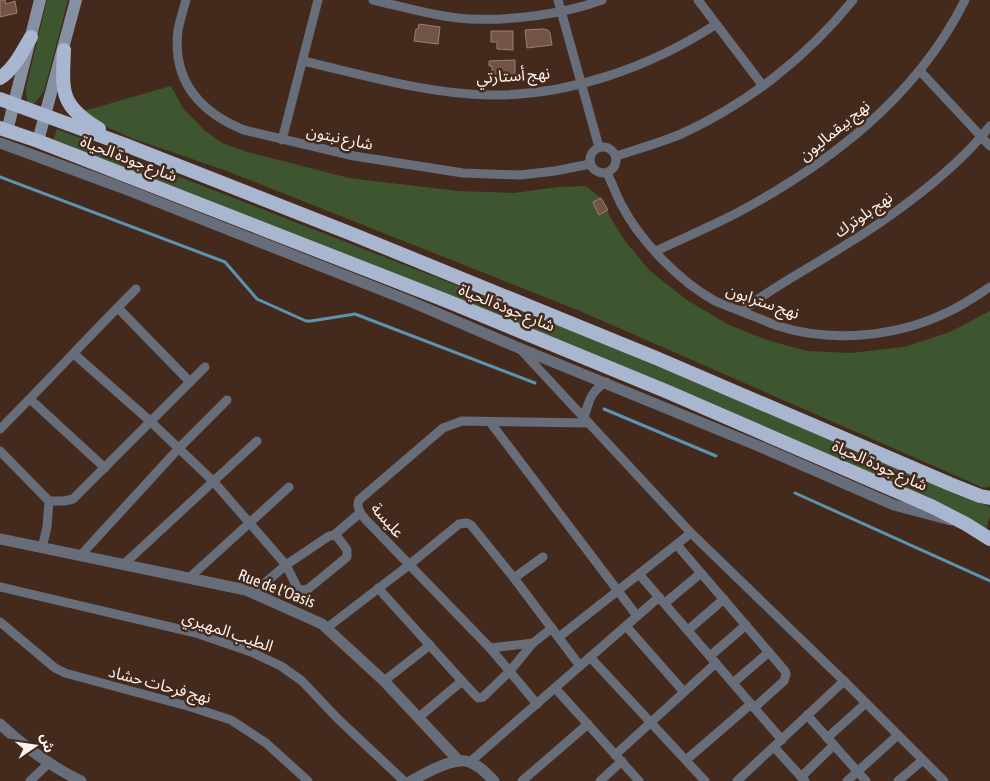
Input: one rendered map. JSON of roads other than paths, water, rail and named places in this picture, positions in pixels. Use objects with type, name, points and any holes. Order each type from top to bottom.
[{"type":"highway","points":[[0,78],[15,64],[31,36]]},
{"type":"highway","points":[[64,50],[62,79],[68,103],[87,122],[123,144]]},
{"type":"highway","name":"شارع جودة الحياة","points":[[0,99],[123,144],[344,230],[987,496]]},
{"type":"highway","name":"شارع جودة الحياة","points":[[2,134],[38,141],[456,304],[668,392],[933,507],[990,539]]},
{"type":"main road","points":[[2,134],[14,104],[40,0]]},
{"type":"main road","points":[[38,141],[76,0]]},
{"type":"street","name":"شارع نبتون","points":[[186,0],[178,30],[178,52],[182,71],[189,87],[206,109],[227,123],[244,130],[354,156],[463,173],[520,175],[590,164]]},
{"type":"street","points":[[282,140],[318,0]]},
{"type":"street","points":[[373,0],[440,15],[470,19],[529,16],[591,4],[602,0]]},
{"type":"street","points":[[558,0],[599,147]]},
{"type":"street","points":[[698,0],[715,25],[763,86]]},
{"type":"street","points":[[616,156],[679,135],[726,111],[763,86],[801,55],[840,17],[853,0]]},
{"type":"street","name":"نهج بيقماليون","points":[[656,251],[734,214],[832,155],[869,124],[920,71],[965,0]]},
{"type":"street","name":"نهج أستارتي","points":[[303,61],[432,89],[490,95],[542,90],[581,83],[635,67],[694,38],[715,25]]},
{"type":"street","points":[[920,71],[990,146]]},
{"type":"street","name":"نهج بلوترك","points":[[742,312],[769,291],[875,226],[952,166],[990,126]]},
{"type":"street","points":[[2,134],[120,187],[407,300],[756,445],[894,505],[966,524]]},
{"type":"street","points":[[599,147],[610,148],[616,156],[615,167],[607,173],[597,172],[590,164],[592,154],[599,147]]},
{"type":"street","name":"نهج سترابون","points":[[607,173],[621,205],[641,234],[669,265],[696,288],[716,301],[778,326],[824,335],[865,334],[916,325],[947,313],[990,286]]},
{"type":"street","points":[[0,429],[136,289]]},
{"type":"street","points":[[118,308],[190,382]]},
{"type":"street","points":[[520,348],[692,533],[944,781]]},
{"type":"street","points":[[74,354],[150,421],[213,481],[286,565],[298,589],[308,589],[347,557],[348,550],[334,535]]},
{"type":"street","points":[[0,451],[49,501],[64,501],[73,498],[206,367]]},
{"type":"street","points":[[586,420],[591,395],[606,382]]},
{"type":"street","points":[[30,399],[105,468]]},
{"type":"street","points":[[80,556],[179,448],[227,400]]},
{"type":"street","name":"عليسة","points":[[537,704],[490,648],[360,513],[357,504],[358,500],[443,428],[462,421],[586,420]]},
{"type":"street","points":[[490,422],[637,616]]},
{"type":"street","points":[[123,565],[257,441]]},
{"type":"street","points":[[189,578],[290,487]]},
{"type":"street","points":[[42,548],[49,501]]},
{"type":"street","points":[[253,593],[286,565],[329,536],[334,535],[360,513]]},
{"type":"street","points":[[328,627],[410,565],[459,524],[467,523],[471,525],[514,578],[580,666]]},
{"type":"street","points":[[559,637],[692,533]]},
{"type":"street","name":"Rue de l'Oasis","points":[[0,539],[253,593],[328,627],[465,761],[483,770],[494,781]]},
{"type":"street","points":[[677,545],[786,674],[784,681],[686,760]]},
{"type":"street","points":[[514,578],[543,556]]},
{"type":"street","points":[[411,781],[428,772],[465,761],[537,704],[637,616],[701,573]]},
{"type":"street","points":[[639,574],[782,740]]},
{"type":"street","name":"الطيب المهيري","points":[[0,586],[196,633],[251,652],[281,666],[302,681],[338,719],[404,781]]},
{"type":"street","points":[[378,588],[476,697],[481,698],[509,672],[533,643],[552,628]]},
{"type":"street","points":[[688,630],[724,599]]},
{"type":"street","name":"نهج فرحات حشاد","points":[[0,622],[55,668],[65,673],[191,707],[231,720],[266,743],[308,781]]},
{"type":"street","points":[[626,626],[684,692]]},
{"type":"street","points":[[600,781],[618,758],[746,626]]},
{"type":"street","points":[[490,648],[533,643]]},
{"type":"street","points":[[384,680],[430,645]]},
{"type":"street","points":[[733,683],[769,652]]},
{"type":"street","points":[[590,657],[705,781]]},
{"type":"street","points":[[419,717],[462,681]]},
{"type":"street","points":[[738,781],[748,777],[774,747],[844,681]]},
{"type":"street","points":[[555,688],[639,781]]},
{"type":"street","points":[[774,747],[803,779],[831,742],[866,703]]},
{"type":"street","points":[[807,716],[866,781]]},
{"type":"street","points":[[0,724],[49,763],[81,781]]},
{"type":"street","points":[[522,781],[588,724]]},
{"type":"street","points":[[847,781],[898,735]]},
{"type":"street","points":[[898,781],[923,760]]},
{"type":"street","points":[[30,781],[49,763]]},
{"type":"waterway","points":[[0,177],[225,262],[257,299],[306,321],[355,314],[535,383]]},
{"type":"waterway","points":[[604,409],[716,456]]},
{"type":"waterway","points":[[795,493],[990,581]]}]
